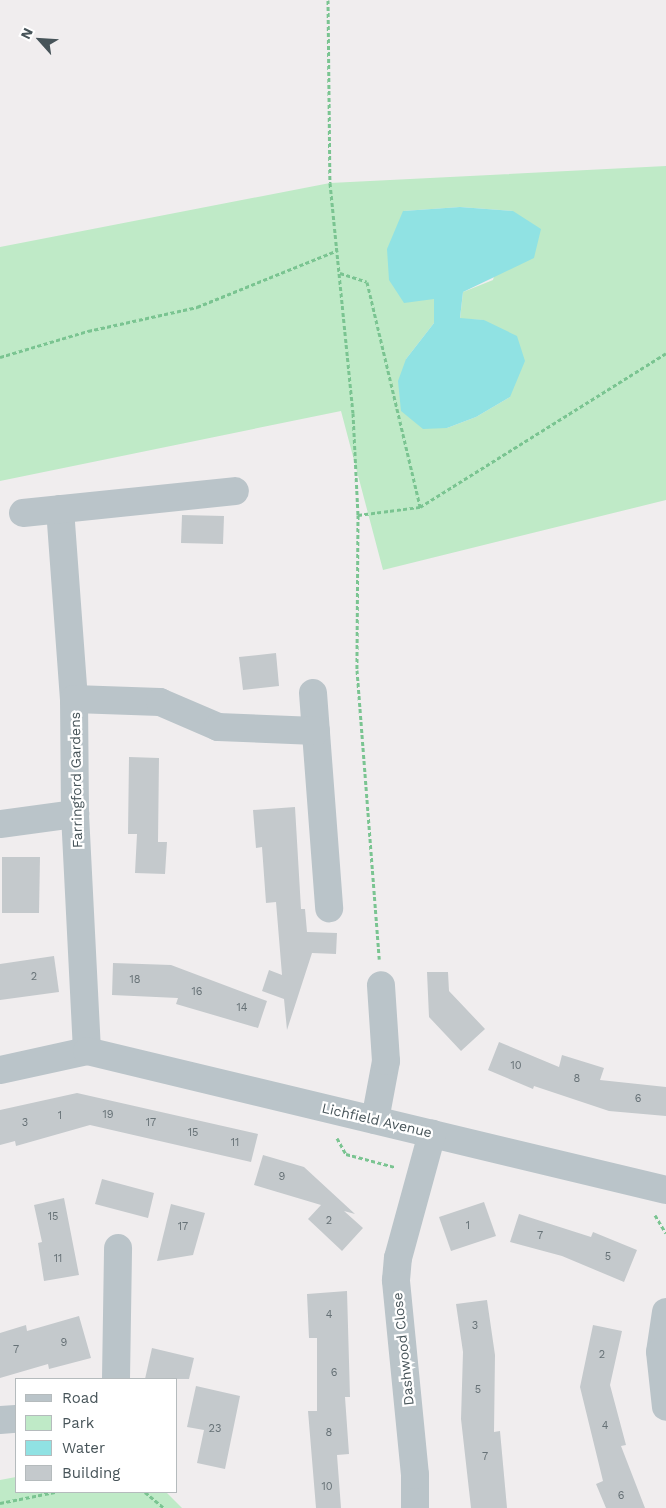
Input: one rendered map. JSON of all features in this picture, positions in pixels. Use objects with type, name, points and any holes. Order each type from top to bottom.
[{"type":"street","points":[[23,513],[235,491]]},
{"type":"street","name":"Farringford Gardens","points":[[60,509],[74,699],[75,814],[87,1051]]},
{"type":"street","points":[[313,693],[329,908]]},
{"type":"street","points":[[74,699],[160,702],[218,727],[316,731]]},
{"type":"street","points":[[0,824],[75,814]]},
{"type":"street","points":[[375,1120],[386,1062],[381,985]]},
{"type":"street","points":[[0,1070],[87,1051]]},
{"type":"street","name":"Lichfield Avenue","points":[[87,1051],[666,1190]]},
{"type":"street","name":"Dashwood Close","points":[[414,1508],[415,1475],[396,1280],[398,1258],[432,1134]]},
{"type":"street","points":[[116,1378],[118,1248]]},
{"type":"street","points":[[666,1312],[660,1352],[666,1407]]},
{"type":"street","points":[[0,1420],[15,1419]]},
{"type":"path","points":[[328,0],[330,183],[353,413],[358,515],[357,670],[381,985]]},
{"type":"path","points":[[0,357],[88,331],[197,306],[338,250]]},
{"type":"path","points":[[340,273],[367,282],[420,506]]},
{"type":"path","points":[[358,515],[420,506],[666,353]]},
{"type":"path","points":[[332,1130],[346,1154],[399,1168]]},
{"type":"path","points":[[0,1503],[50,1493]]},
{"type":"path","points":[[146,1493],[164,1508]]},
{"type":"green space","points":[[666,166],[666,500],[383,570],[341,411],[0,481],[0,247],[330,183]],"holes":[[[460,207],[513,211],[493,280],[463,292],[460,319],[484,320],[510,397],[476,417],[447,428],[406,359],[434,323],[434,299],[403,211]]]},
{"type":"green space","points":[[15,1477],[15,1493],[167,1493],[182,1508],[0,1508],[0,1480]]},
{"type":"water","points":[[460,207],[513,211],[541,229],[534,258],[463,292],[460,318],[484,320],[517,336],[525,361],[510,397],[476,417],[447,428],[423,429],[401,411],[398,381],[406,359],[434,323],[434,299],[404,303],[389,280],[387,249],[403,211]]},
{"type":"building","points":[[182,515],[224,516],[223,544],[181,543]]},
{"type":"building","points":[[276,653],[279,686],[243,690],[239,657]]},
{"type":"building","points":[[129,757],[159,758],[158,842],[167,842],[165,874],[135,873],[137,834],[128,834]]},
{"type":"building","points":[[295,807],[301,909],[305,909],[307,932],[337,933],[336,954],[312,953],[287,1030],[284,999],[262,991],[269,970],[282,975],[276,902],[266,903],[262,847],[256,848],[253,810]]},
{"type":"building","points":[[2,857],[40,857],[39,913],[2,913]]},
{"type":"building","points":[[54,956],[59,992],[0,1000],[0,964]]},
{"type":"building","points":[[113,963],[171,965],[267,1001],[258,1028],[176,1004],[178,998],[112,995]]},
{"type":"building","points":[[427,972],[448,972],[449,991],[485,1029],[461,1051],[429,1017]]},
{"type":"building","points":[[499,1042],[559,1067],[562,1055],[604,1068],[600,1080],[666,1087],[666,1116],[609,1111],[534,1086],[533,1089],[488,1070]]},
{"type":"building","points":[[77,1093],[258,1134],[251,1162],[90,1125],[16,1146],[15,1141],[0,1145],[0,1110]]},
{"type":"building","points":[[263,1155],[304,1167],[355,1214],[344,1211],[363,1228],[342,1251],[308,1219],[321,1205],[254,1185]]},
{"type":"building","points":[[102,1179],[154,1193],[148,1218],[95,1204]]},
{"type":"building","points":[[64,1198],[79,1275],[44,1281],[38,1243],[42,1242],[34,1205]]},
{"type":"building","points":[[484,1202],[496,1236],[451,1251],[439,1217]]},
{"type":"building","points":[[171,1204],[205,1213],[193,1255],[157,1261]]},
{"type":"building","points":[[519,1214],[591,1237],[593,1232],[637,1250],[624,1282],[562,1256],[510,1242]]},
{"type":"building","points":[[347,1291],[350,1397],[345,1397],[349,1454],[337,1455],[341,1508],[316,1508],[308,1411],[317,1411],[317,1338],[309,1338],[307,1294]]},
{"type":"building","points":[[487,1300],[495,1355],[494,1432],[500,1431],[507,1508],[471,1508],[461,1419],[463,1352],[456,1304]]},
{"type":"building","points":[[79,1316],[91,1358],[49,1369],[48,1364],[0,1378],[0,1333],[26,1325],[27,1331]]},
{"type":"building","points":[[593,1325],[622,1331],[610,1385],[626,1445],[621,1446],[645,1508],[606,1508],[596,1484],[603,1481],[580,1387]]},
{"type":"building","points":[[152,1348],[194,1358],[189,1379],[145,1378]]},
{"type":"building","points":[[196,1386],[240,1396],[225,1469],[197,1463],[204,1430],[187,1427]]}]
